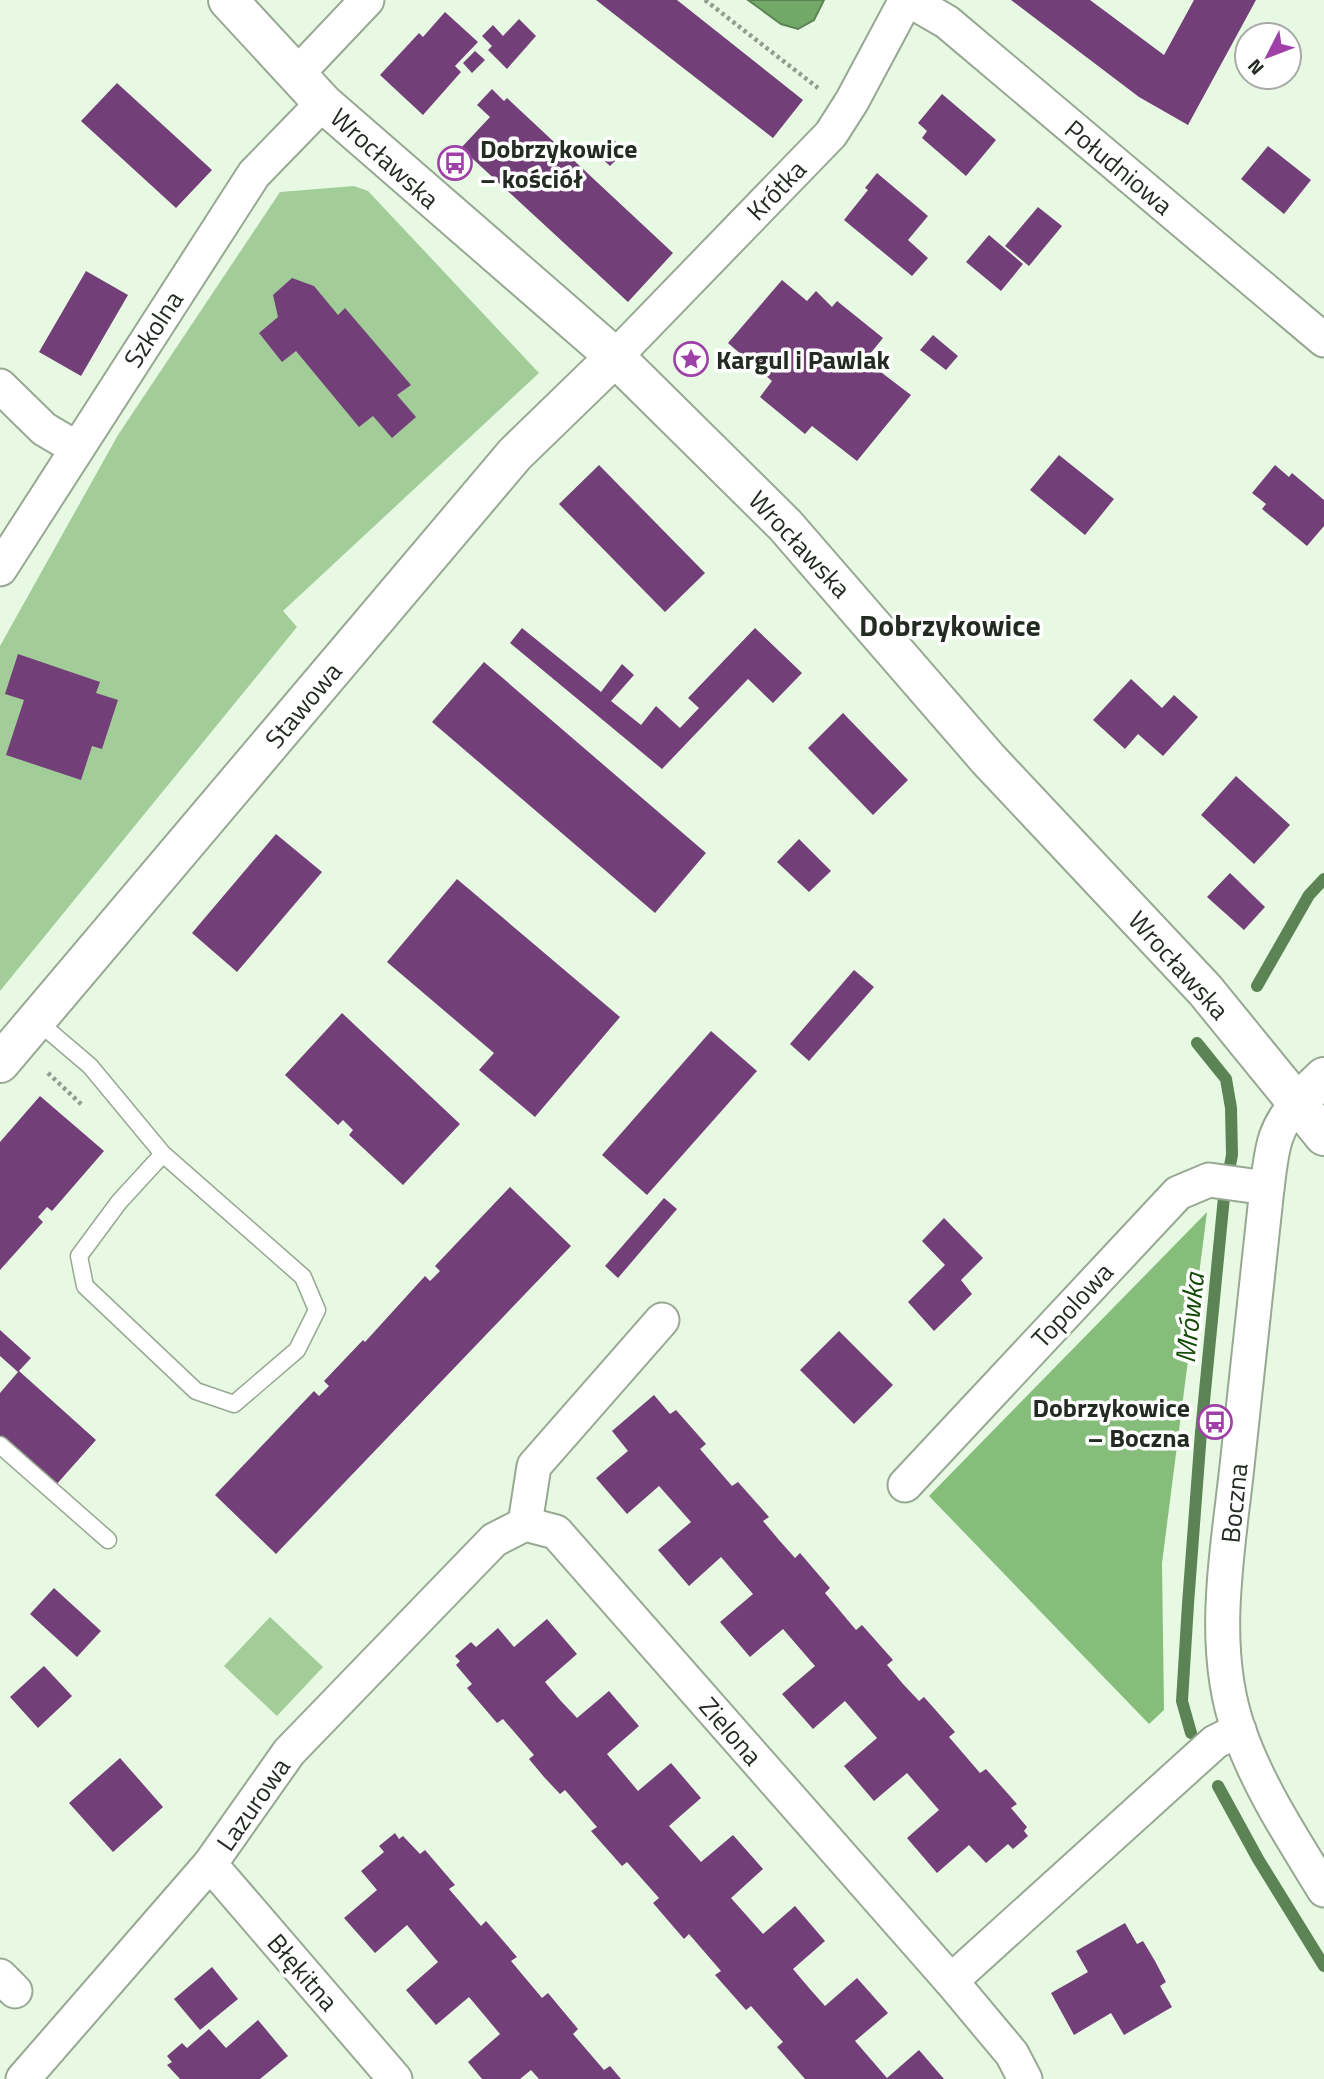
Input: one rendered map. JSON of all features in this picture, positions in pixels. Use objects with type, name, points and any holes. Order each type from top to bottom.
[{"type":"street","name":"Wrocławska","points":[[228,0],[323,103],[615,357],[700,438],[811,554],[988,759],[1205,990],[1311,1089],[1324,1136]]},
{"type":"street","points":[[296,75],[368,0]]},
{"type":"street","name":"Krótka","points":[[615,357],[831,134],[907,0]]},
{"type":"street","name":"Południowa","points":[[907,0],[947,22],[1324,340]]},
{"type":"street","name":"Szkolna","points":[[0,569],[254,174],[323,103]]},
{"type":"street","name":"Stawowa","points":[[0,1063],[515,454],[615,357]]},
{"type":"street","points":[[0,386],[44,429],[76,448]]},
{"type":"street","name":"Boczna","points":[[1311,1089],[1282,1119],[1273,1141],[1239,1183],[1224,1610],[1227,1682],[1238,1730],[1280,1818],[1324,1890]]},
{"type":"street","name":"Topolowa","points":[[905,1485],[1178,1193],[1239,1183]]},
{"type":"street","points":[[525,1524],[534,1466],[662,1320]]},
{"type":"street","name":"Lazurowa","points":[[23,2079],[211,1864],[289,1752],[494,1540],[525,1524]]},
{"type":"street","name":"Zielona","points":[[525,1524],[556,1532],[951,1981],[1012,2054],[1025,2079]]},
{"type":"street","points":[[951,1981],[1215,1742],[1238,1730]]},
{"type":"street","name":"Błękitna","points":[[211,1864],[395,2079]]},
{"type":"lane","points":[[36,1020],[90,1066],[163,1154],[303,1277],[317,1310],[297,1350],[234,1404],[196,1391],[85,1286],[79,1256],[119,1202],[163,1154]]},
{"type":"lane","points":[[0,1445],[108,1540]]},
{"type":"path","points":[[705,0],[846,111]]},
{"type":"shaded area","points":[[748,0],[824,0],[814,20],[798,29],[781,24]]},
{"type":"shaded area","points":[[354,186],[368,191],[539,373],[283,611],[297,627],[0,991],[0,646],[118,435],[280,192]]},
{"type":"shaded area","points":[[1207,1212],[1162,1563],[1164,1710],[1149,1724],[929,1496]]},
{"type":"shaded area","points":[[270,1617],[323,1667],[277,1716],[224,1666]]},
{"type":"building","points":[[596,0],[677,0],[803,100],[773,138]]},
{"type":"building","points":[[1011,0],[1090,0],[1164,55],[1194,0],[1256,0],[1245,21],[1233,21],[1233,42],[1188,125],[1139,97]]},
{"type":"building","points":[[445,12],[478,42],[455,66],[461,72],[423,115],[380,75],[419,33],[423,37]]},
{"type":"building","points":[[519,19],[536,36],[507,69],[488,50],[492,46],[482,36],[493,25],[503,36]]},
{"type":"building","points":[[475,51],[485,60],[472,73],[463,63]]},
{"type":"building","points":[[117,83],[212,170],[176,208],[81,121]]},
{"type":"building","points":[[492,89],[504,101],[507,98],[673,253],[628,302],[461,148],[490,117],[477,105]]},
{"type":"building","points":[[942,94],[996,140],[966,176],[922,138],[927,131],[918,123]]},
{"type":"building","points":[[613,139],[625,151],[610,166],[597,154]]},
{"type":"building","points":[[1268,146],[1311,180],[1284,214],[1241,179]]},
{"type":"building","points":[[877,173],[928,216],[908,240],[928,258],[912,276],[844,220],[868,190],[865,188]]},
{"type":"building","points":[[1038,207],[1062,226],[1029,266],[1005,246]]},
{"type":"building","points":[[989,235],[1023,264],[1001,291],[966,262]]},
{"type":"building","points":[[86,271],[128,295],[81,376],[39,352]]},
{"type":"building","points":[[292,278],[314,286],[338,315],[345,308],[411,385],[397,395],[416,417],[392,438],[373,416],[359,427],[296,351],[282,362],[259,333],[278,317],[273,295]]},
{"type":"building","points":[[782,280],[807,301],[816,291],[832,307],[837,301],[883,338],[865,360],[911,395],[857,461],[812,426],[805,434],[760,397],[772,381],[728,343]]},
{"type":"building","points":[[933,335],[958,356],[946,370],[920,350]]},
{"type":"building","points":[[1059,455],[1114,499],[1085,535],[1030,490]]},
{"type":"building","points":[[599,465],[705,573],[665,612],[559,504]]},
{"type":"building","points":[[1275,465],[1289,477],[1292,473],[1324,500],[1324,526],[1307,546],[1262,509],[1266,504],[1252,493]]},
{"type":"building","points":[[522,628],[601,692],[622,664],[634,675],[611,701],[641,725],[656,706],[680,728],[699,708],[688,698],[755,628],[802,673],[773,703],[748,679],[662,769],[510,643]]},
{"type":"building","points":[[18,654],[100,682],[96,693],[118,700],[102,749],[92,746],[81,780],[6,755],[24,700],[5,694]]},
{"type":"building","points":[[484,662],[706,853],[655,913],[432,722]]},
{"type":"building","points":[[1131,679],[1162,708],[1174,695],[1198,717],[1163,756],[1138,734],[1125,749],[1093,720]]},
{"type":"building","points":[[843,713],[908,780],[873,815],[808,748]]},
{"type":"building","points":[[1236,776],[1290,825],[1254,864],[1201,815]]},
{"type":"building","points":[[276,834],[322,872],[237,972],[192,933]]},
{"type":"building","points":[[799,839],[831,871],[809,892],[777,862]]},
{"type":"building","points":[[1230,873],[1265,907],[1244,930],[1207,897]]},
{"type":"building","points":[[457,879],[620,1017],[535,1117],[479,1070],[494,1053],[387,962]]},
{"type":"building","points":[[854,970],[874,987],[809,1061],[790,1044]]},
{"type":"building","points":[[342,1013],[460,1124],[403,1185],[349,1135],[353,1130],[343,1120],[338,1125],[285,1075]]},
{"type":"building","points":[[711,1031],[757,1071],[647,1195],[602,1155]]},
{"type":"building","points":[[40,1096],[104,1151],[52,1211],[47,1207],[38,1217],[43,1222],[0,1270],[0,1142]]},
{"type":"building","points":[[510,1187],[571,1246],[276,1554],[215,1495],[314,1391],[319,1396],[329,1386],[324,1381],[363,1340],[365,1342],[425,1276],[430,1281],[440,1271],[435,1266]]},
{"type":"building","points":[[664,1198],[677,1209],[618,1278],[605,1266]]},
{"type":"building","points":[[944,1218],[983,1258],[961,1280],[972,1294],[934,1331],[908,1302],[945,1265],[922,1241]]},
{"type":"building","points":[[0,1330],[31,1358],[19,1371],[96,1440],[55,1486],[0,1436],[0,1393],[18,1372],[0,1356]]},
{"type":"building","points":[[839,1331],[893,1385],[854,1424],[800,1370]]},
{"type":"building","points":[[654,1395],[670,1414],[676,1410],[706,1444],[700,1449],[732,1486],[738,1482],[769,1517],[763,1521],[795,1558],[800,1553],[830,1588],[825,1593],[856,1630],[862,1625],[893,1660],[887,1665],[919,1701],[924,1697],[955,1732],[949,1737],[980,1773],[986,1769],[1017,1804],[1011,1808],[1027,1827],[1024,1831],[1028,1836],[1013,1849],[1008,1844],[986,1863],[969,1845],[937,1873],[907,1838],[939,1810],[907,1773],[874,1801],[844,1766],[877,1738],[845,1701],[813,1729],[782,1694],[815,1666],[783,1629],[750,1657],[720,1622],[753,1594],[721,1557],[689,1586],[658,1550],[691,1522],[659,1486],[627,1514],[596,1478],[628,1451],[612,1431]]},
{"type":"building","points":[[54,1588],[101,1631],[77,1657],[30,1614]]},
{"type":"building","points":[[547,1619],[577,1654],[545,1682],[560,1700],[577,1718],[609,1691],[639,1726],[607,1754],[638,1791],[671,1763],[701,1798],[669,1826],[701,1862],[733,1835],[763,1869],[731,1898],[763,1934],[795,1906],[825,1941],[793,1969],[825,2006],[857,1978],[888,2013],[855,2041],[887,2078],[919,2050],[944,2079],[805,2079],[777,2047],[783,2042],[751,2006],[746,2010],[715,1975],[721,1971],[689,1934],[684,1939],[653,1903],[659,1898],[627,1862],[622,1866],[591,1831],[597,1827],[565,1790],[560,1794],[544,1777],[529,1759],[534,1755],[503,1719],[497,1723],[467,1688],[472,1684],[456,1665],[460,1661],[455,1656],[471,1642],[476,1647],[498,1628],[514,1647]]},
{"type":"building","points":[[44,1666],[72,1696],[38,1728],[10,1697]]},
{"type":"building","points":[[120,1758],[163,1807],[113,1852],[69,1803]]},
{"type":"building","points":[[395,1833],[399,1839],[403,1836],[420,1854],[425,1850],[455,1885],[449,1889],[481,1926],[486,1921],[517,1957],[511,1961],[542,1998],[548,1993],[578,2029],[573,2034],[604,2070],[610,2066],[621,2079],[539,2079],[531,2070],[520,2079],[482,2079],[468,2062],[500,2034],[469,1997],[436,2025],[406,1990],[438,1962],[407,1925],[375,1953],[344,1918],[377,1890],[361,1871],[384,1852],[379,1846]]},
{"type":"building","points":[[1125,1923],[1137,1944],[1143,1941],[1155,1961],[1166,1982],[1160,1986],[1172,2007],[1124,2035],[1111,2013],[1074,2035],[1051,1993],[1088,1972],[1076,1951]]},
{"type":"building","points":[[212,1967],[238,1999],[200,2030],[174,1999]]},
{"type":"building","points":[[258,2020],[288,2056],[260,2079],[180,2079],[167,2065],[172,2062],[167,2056],[182,2043],[187,2048],[209,2029],[226,2048]]},
{"type":"waterway","name":"Mrówka","points":[[1257,986],[1309,895],[1324,879]]},
{"type":"waterway","name":"Mrówka","points":[[1191,1733],[1182,1701],[1188,1604],[1201,1432],[1224,1197],[1232,1155],[1231,1108],[1226,1079],[1197,1043]]},
{"type":"waterway","name":"Mrówka","points":[[1218,1786],[1258,1859],[1324,1966]]},
{"type":"place","name":"Dobrzykowice – kościół","points":[[455,163]]},
{"type":"place","name":"Kargul i Pawlak","points":[[691,359]]},
{"type":"place","name":"Dobrzykowice – Boczna","points":[[1215,1422]]},
{"type":"district","name":"Dobrzykowice","points":[[950,625]]}]
